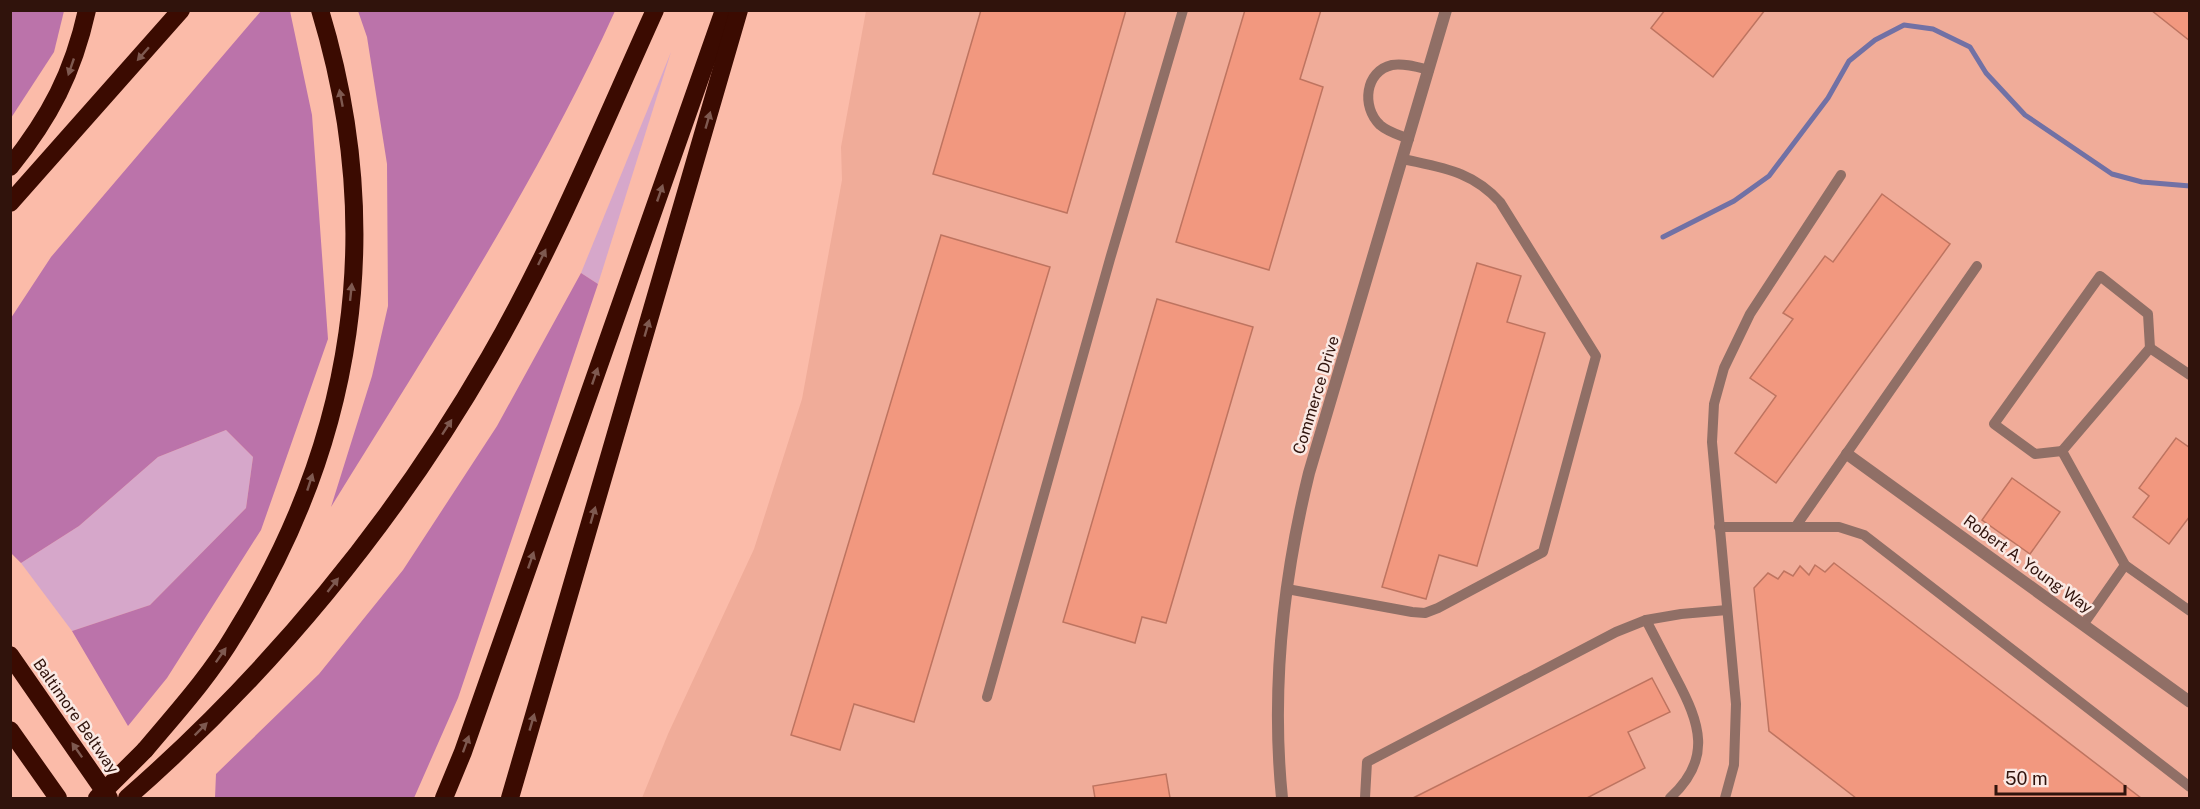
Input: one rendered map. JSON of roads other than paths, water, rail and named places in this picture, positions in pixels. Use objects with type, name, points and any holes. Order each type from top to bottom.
[{"type":"highway","points":[[10,167],[47,116],[67,78],[87,10]]},
{"type":"highway","points":[[10,203],[181,10]]},
{"type":"highway","points":[[97,798],[145,750],[200,685],[233,637],[262,589],[290,534],[308,490],[325,437],[346,352],[355,216],[353,173],[338,78],[320,10]]},
{"type":"highway","points":[[127,798],[160,770],[301,624],[372,533],[428,455],[489,358],[537,268],[655,10]]},
{"type":"highway","points":[[444,798],[467,741],[724,10]]},
{"type":"highway","points":[[510,798],[740,10]]},
{"type":"highway","points":[[10,216],[37,175]]},
{"type":"highway","name":"Baltimore Beltway","points":[[10,655],[109,798]]},
{"type":"highway","points":[[10,730],[58,798]]},
{"type":"street","name":"Commerce Drive","points":[[1282,798],[1278,702],[1281,642],[1296,528],[1309,473],[1446,10]]},
{"type":"street","name":"Robert A. Young Way","points":[[1847,454],[2190,702]]},
{"type":"lane","points":[[987,697],[1182,10]]},
{"type":"lane","points":[[1409,139],[1379,124],[1370,110],[1367,92],[1379,71],[1390,65],[1404,64],[1429,70]]},
{"type":"lane","points":[[1287,589],[1425,613],[1543,552],[1596,356],[1500,202],[1487,188],[1474,179],[1456,172],[1403,159]]},
{"type":"lane","points":[[1725,798],[1734,765],[1736,704],[1712,442],[1714,404],[1724,368],[1750,314],[1841,175]]},
{"type":"lane","points":[[1796,526],[1977,266]]},
{"type":"lane","points":[[2100,276],[2148,314],[2150,348],[2062,451],[2035,454],[1994,424],[2100,276]]},
{"type":"lane","points":[[2150,348],[2190,375]]},
{"type":"lane","points":[[2062,451],[2125,565],[2190,611]]},
{"type":"lane","points":[[1719,527],[1839,528],[1864,535],[2190,788]]},
{"type":"lane","points":[[2083,625],[2125,565]]},
{"type":"lane","points":[[1365,798],[1367,762],[1616,632],[1646,620],[1727,610]]},
{"type":"lane","points":[[1646,620],[1692,708],[1699,731],[1699,748],[1694,766],[1686,783],[1670,798]]},
{"type":"waterway","points":[[1663,237],[1734,201],[1769,176],[1828,98],[1849,61],[1875,40],[1904,25],[1933,29],[1970,47],[1986,73],[2025,115],[2112,174],[2142,182],[2190,186]]}]
